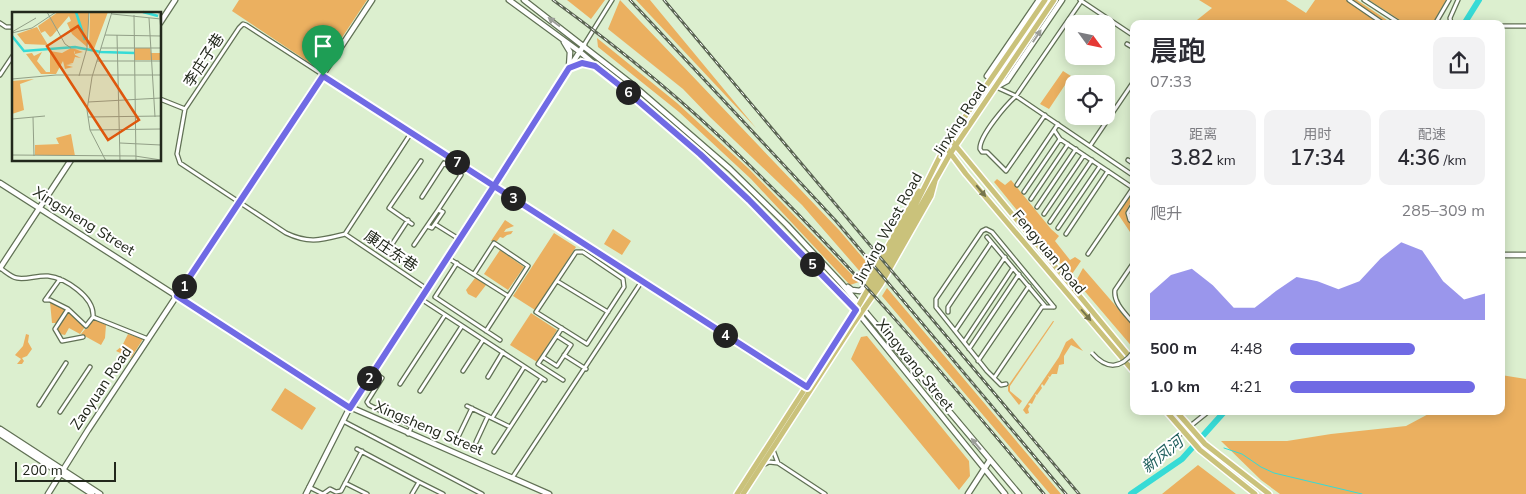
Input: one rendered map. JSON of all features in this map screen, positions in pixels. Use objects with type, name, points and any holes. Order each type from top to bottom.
[{"type":"main road","name":"Jinxing West Road","points":[[743,494],[859,310],[866,293],[950,139],[1045,0]]},
{"type":"main road","name":"Jinxing Road","points":[[859,310],[881,284],[931,196],[935,181],[950,154],[1054,0]]},
{"type":"main road","name":"Fengyuan Road","points":[[950,139],[1130,357]]},
{"type":"main road","name":"Fengyuan Road","points":[[946,146],[950,154],[1130,367]]},
{"type":"main road","points":[[965,172],[969,167],[974,168]]},
{"type":"main road","points":[[866,293],[869,280],[916,196],[933,170]]},
{"type":"main road","name":"Jinxing West Road","points":[[737,494],[859,310]]},
{"type":"main road","points":[[1169,415],[1200,450],[1255,494]]},
{"type":"main road","points":[[1179,415],[1205,444],[1269,494]]},
{"type":"main road","points":[[1223,469],[1230,471],[1231,466]]},
{"type":"main road","points":[[1243,486],[1241,480],[1249,479]]},
{"type":"street","points":[[161,21],[175,0]]},
{"type":"street","name":"Zaoyuan Road","points":[[48,494],[372,0]]},
{"type":"street","name":"Xingwang Street","points":[[509,0],[562,38],[623,88],[714,168],[755,207],[859,310],[1019,494]]},
{"type":"street","name":"Xingwang Street","points":[[524,0],[634,85],[730,169],[787,225],[842,284],[859,310],[984,470],[1005,494]]},
{"type":"street","points":[[306,494],[350,408],[612,0]]},
{"type":"street","points":[[988,76],[1039,0]]},
{"type":"street","points":[[996,87],[1007,81],[1062,0]]},
{"type":"street","points":[[1045,115],[1006,171],[987,152],[982,152],[979,146],[1006,106],[1016,96],[1081,0],[1130,33]]},
{"type":"street","points":[[1349,0],[1378,20]]},
{"type":"street","points":[[1364,0],[1395,20]]},
{"type":"street","points":[[1437,20],[1449,0]]},
{"type":"street","points":[[1451,20],[1451,14],[1458,0]]},
{"type":"street","points":[[0,22],[6,27],[12,28]]},
{"type":"street","name":"李庄子巷","points":[[185,109],[243,24],[323,76]]},
{"type":"street","points":[[1505,26],[1526,26]]},
{"type":"street","points":[[562,38],[570,52],[569,68]]},
{"type":"street","points":[[0,75],[12,57]]},
{"type":"street","points":[[569,68],[582,63],[595,66]]},
{"type":"street","points":[[323,76],[807,387]]},
{"type":"street","points":[[996,87],[1016,96],[1130,173]]},
{"type":"street","points":[[1090,146],[1130,88]]},
{"type":"street","points":[[161,99],[185,109]]},
{"type":"street","name":"康庄东巷","points":[[185,109],[177,154],[180,163],[286,233],[310,241],[345,234],[427,289]]},
{"type":"street","points":[[1017,184],[1058,124]]},
{"type":"street","points":[[1054,130],[1068,144],[1130,186]]},
{"type":"street","points":[[345,234],[411,133]]},
{"type":"street","points":[[1024,192],[1060,138]]},
{"type":"street","points":[[1030,199],[1068,144]]},
{"type":"street","points":[[1037,206],[1076,149]]},
{"type":"street","points":[[1044,214],[1084,155]]},
{"type":"street","points":[[1050,222],[1092,160]]},
{"type":"street","points":[[60,279],[45,300],[50,300],[68,309],[86,326],[93,317],[94,312],[83,294],[71,285],[60,279],[48,276],[16,278],[0,268],[70,161]]},
{"type":"street","points":[[412,224],[389,208],[420,161]]},
{"type":"street","points":[[414,245],[461,175],[444,163],[422,197]]},
{"type":"street","points":[[1058,228],[1100,166]]},
{"type":"street","points":[[1066,234],[1108,172]]},
{"type":"street","name":"Xingsheng Street","points":[[0,183],[350,408],[549,494]]},
{"type":"street","points":[[1088,254],[1130,192]]},
{"type":"street","points":[[427,226],[432,228],[435,224],[443,212],[438,210]]},
{"type":"street","points":[[408,220],[387,252],[408,265]]},
{"type":"street","points":[[435,224],[460,239]]},
{"type":"street","points":[[994,378],[1042,307],[1054,307],[992,232],[986,229],[979,234],[936,298],[936,307],[978,361],[994,378],[1001,385],[1006,384]]},
{"type":"street","points":[[987,237],[1045,306]]},
{"type":"street","points":[[948,312],[948,307],[991,242]]},
{"type":"street","points":[[474,274],[494,243],[528,266],[486,332]]},
{"type":"street","points":[[576,252],[583,252],[623,279],[624,287],[608,312],[587,344],[536,312],[576,252]]},
{"type":"street","points":[[1505,255],[1526,255]]},
{"type":"street","points":[[955,331],[1004,257]]},
{"type":"street","points":[[448,258],[508,297]]},
{"type":"street","points":[[457,263],[435,297],[500,340]]},
{"type":"street","points":[[964,342],[1013,268]]},
{"type":"street","points":[[1130,268],[1115,290],[1114,295],[1117,303],[1130,319]]},
{"type":"street","points":[[842,284],[857,291],[868,284],[877,274]]},
{"type":"street","points":[[968,349],[1019,274]]},
{"type":"street","points":[[557,281],[608,312]]},
{"type":"street","points":[[512,478],[586,369],[642,281]]},
{"type":"street","points":[[978,361],[1028,286]]},
{"type":"street","points":[[421,299],[543,379],[494,452]]},
{"type":"street","points":[[68,309],[54,329],[62,341],[83,337]]},
{"type":"street","points":[[400,384],[445,315]]},
{"type":"street","points":[[93,317],[148,339]]},
{"type":"street","points":[[420,392],[462,326]]},
{"type":"street","points":[[562,328],[538,364],[563,380]]},
{"type":"street","points":[[543,357],[557,366],[571,345],[557,336]]},
{"type":"street","points":[[463,371],[483,340]]},
{"type":"street","points":[[488,377],[502,352]]},
{"type":"street","points":[[1092,354],[1103,363],[1114,365],[1121,363],[1130,356]]},
{"type":"street","points":[[564,355],[586,369]]},
{"type":"street","points":[[39,405],[66,364]]},
{"type":"street","points":[[60,412],[90,367]]},
{"type":"street","points":[[476,442],[490,417],[524,367]]},
{"type":"street","points":[[373,372],[382,378],[367,402],[369,405],[412,426],[408,434]]},
{"type":"street","points":[[467,406],[510,427]]},
{"type":"street","points":[[460,435],[472,408]]},
{"type":"street","points":[[1178,436],[1204,415]]},
{"type":"street","points":[[343,421],[482,494]]},
{"type":"street","points":[[0,429],[92,494]]},
{"type":"street","points":[[0,434],[100,494]]},
{"type":"street","points":[[773,447],[778,463]]},
{"type":"street","points":[[357,449],[441,494]]},
{"type":"street","points":[[309,487],[323,494],[330,489],[336,492],[341,491],[362,451]]},
{"type":"street","points":[[968,494],[990,460]]},
{"type":"street","points":[[761,466],[769,462],[778,463],[825,494]]},
{"type":"street","points":[[412,494],[419,482]]},
{"type":"street","points":[[345,483],[367,494]]},
{"type":"street","points":[[474,494],[476,490]]},
{"type":"shaded area","points":[[239,0],[367,0],[323,66],[316,67],[232,11]]},
{"type":"shaded area","points":[[567,0],[605,0],[591,19]]},
{"type":"shaded area","points":[[620,0],[839,230],[869,265],[863,275],[802,205],[683,89],[608,29]]},
{"type":"shaded area","points":[[636,0],[650,0],[756,128]]},
{"type":"shaded area","points":[[1199,0],[1286,0],[1306,13],[1315,0],[1357,0],[1387,20],[1197,20],[1212,8]]},
{"type":"shaded area","points":[[1369,0],[1446,0],[1434,20],[1400,20]]},
{"type":"shaded area","points":[[597,38],[677,103],[749,169],[859,282],[850,285],[751,179],[679,112],[598,47]]},
{"type":"shaded area","points":[[1063,71],[1069,75],[1065,75],[1065,85],[1049,109],[1040,104]]},
{"type":"shaded area","points":[[997,179],[1005,185],[1011,180],[1051,229],[1059,236],[1055,241],[1070,260],[1075,257],[1081,261],[1072,274],[1069,274],[994,182]]},
{"type":"shaded area","points":[[1130,197],[1130,204],[1126,214],[1130,221],[1130,232],[1118,214]]},
{"type":"shaded area","points":[[505,220],[514,226],[506,229],[504,232],[513,231],[511,234],[503,238],[500,237],[497,241],[491,241]]},
{"type":"shaded area","points":[[613,229],[631,241],[622,255],[604,244]]},
{"type":"shaded area","points":[[554,233],[576,247],[535,310],[513,296]]},
{"type":"shaded area","points":[[500,250],[524,267],[508,290],[484,274]]},
{"type":"shaded area","points":[[1083,268],[1130,322],[1130,344],[1076,281]]},
{"type":"shaded area","points":[[475,278],[486,285],[476,298],[468,294],[466,290]]},
{"type":"shaded area","points":[[887,288],[1061,494],[1050,494],[882,296]]},
{"type":"shaded area","points":[[50,302],[66,309],[57,323],[52,323]]},
{"type":"shaded area","points":[[68,311],[85,327],[80,334],[69,328],[65,335],[60,334],[57,329]]},
{"type":"shaded area","points":[[531,313],[557,330],[537,362],[510,345]]},
{"type":"shaded area","points":[[94,319],[106,325],[105,338],[101,345],[81,334]]},
{"type":"shaded area","points":[[1053,321],[1010,386],[1010,391],[1022,401],[1019,405],[1008,391],[1008,386]]},
{"type":"shaded area","points":[[26,334],[29,335],[28,342],[32,349],[27,356],[22,358],[24,361],[22,364],[17,364],[21,359],[15,355],[23,346]]},
{"type":"shaded area","points":[[128,334],[143,339],[131,358],[116,351],[122,346]]},
{"type":"shaded area","points":[[867,336],[969,461],[970,476],[959,490],[851,359],[861,337]]},
{"type":"shaded area","points":[[1072,338],[1083,351],[1071,345],[1064,356],[1064,364],[1059,365],[1057,374],[1048,376],[1049,378],[1044,386],[1042,384],[1042,388],[1037,395],[1035,394],[1036,396],[1032,404],[1028,404],[1030,406],[1028,409],[1029,413],[1026,414],[1023,410],[1059,357],[1066,342]]},
{"type":"shaded area","points":[[1505,376],[1526,379],[1526,494],[1280,494],[1261,480],[1221,441],[1287,441],[1406,426],[1427,415],[1505,415]]},
{"type":"shaded area","points":[[285,388],[316,408],[302,430],[271,410]]},
{"type":"shaded area","points":[[1198,465],[1236,494],[1162,494]]},
{"type":"waterway","points":[[1466,20],[1479,0]]},
{"type":"waterway","name":"新凤河","points":[[1131,494],[1182,459],[1221,415]]},
{"type":"waterway","points":[[1224,448],[1242,454],[1274,473],[1362,494]]},
{"type":"railway","points":[[553,0],[673,95],[719,136],[781,197],[897,321],[1044,494]]},
{"type":"railway","points":[[630,0],[836,221],[1066,494]]},
{"type":"railway","points":[[664,0],[1079,494]]},
{"type":"route","points":[[323,76],[177,296],[350,408],[494,186],[807,387],[856,310],[749,200],[700,154],[595,66],[582,63],[569,68],[494,186],[323,76]]}]
